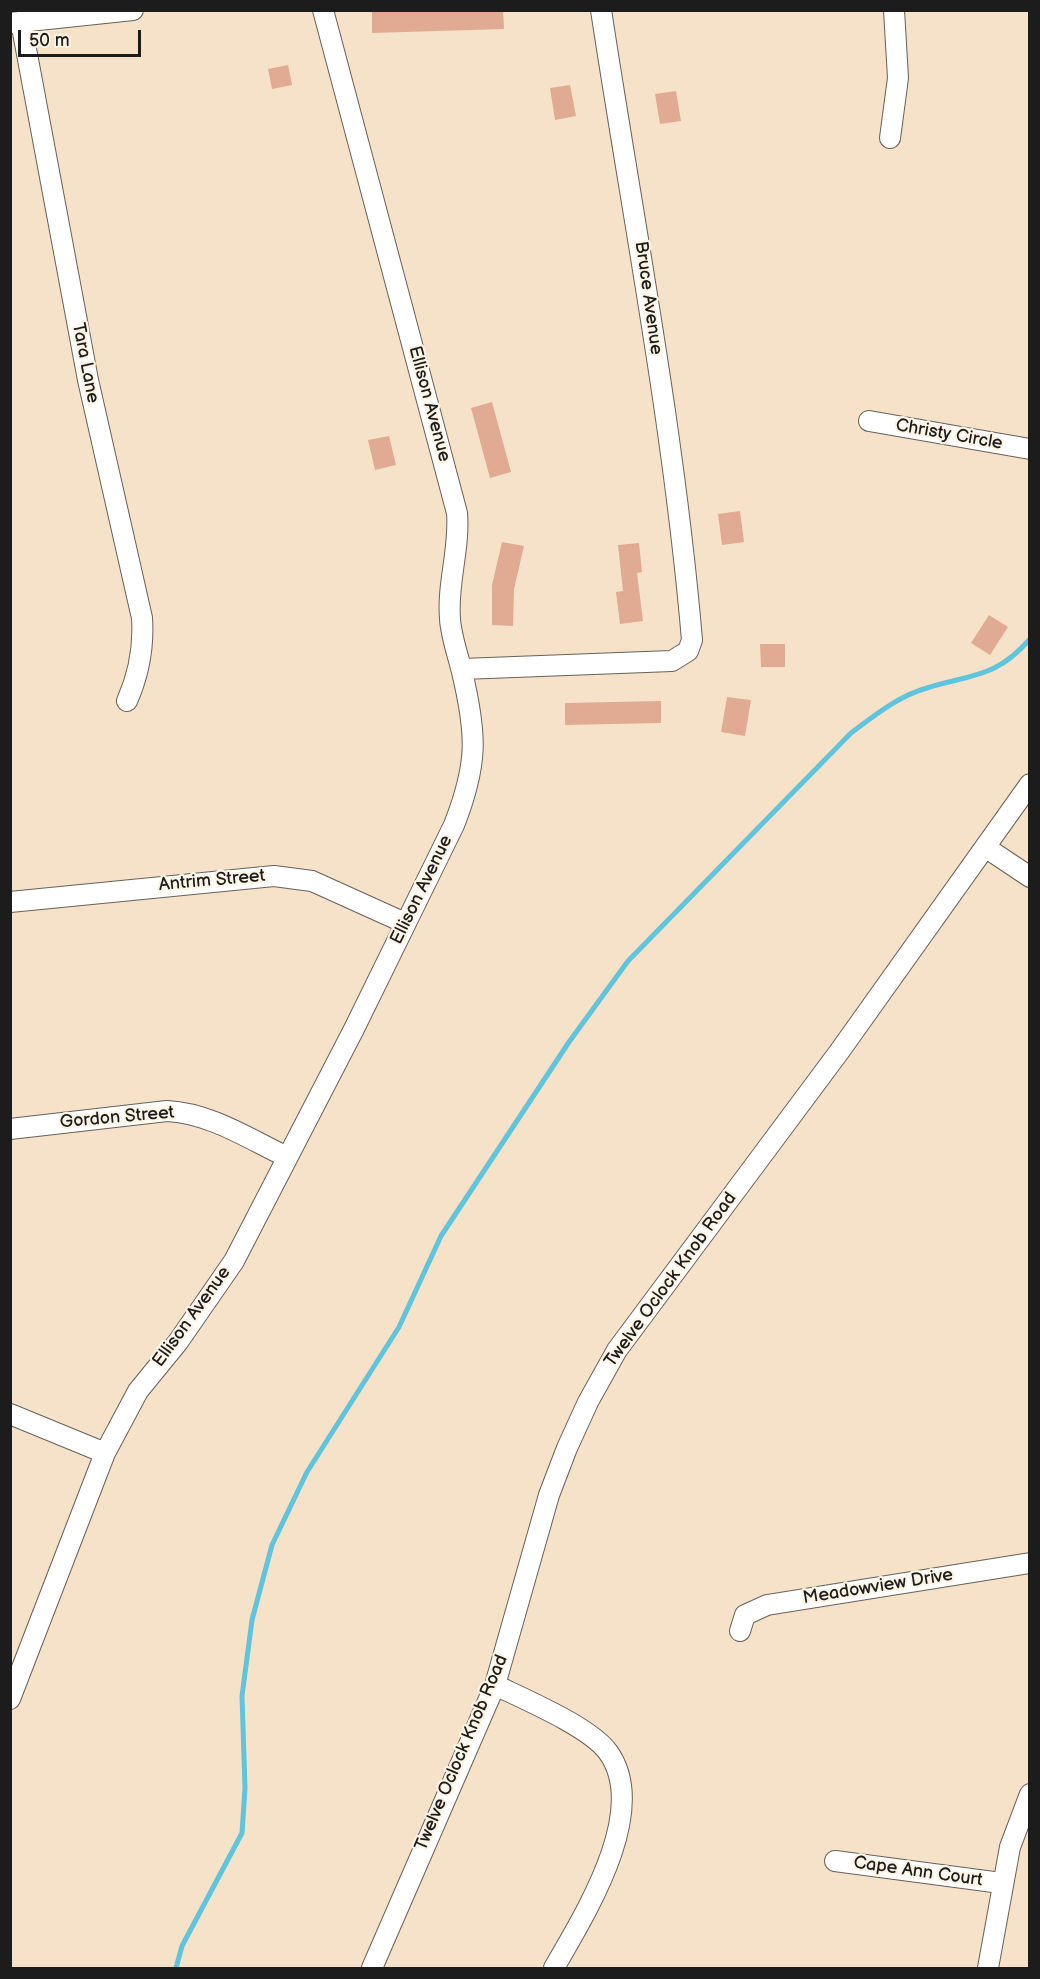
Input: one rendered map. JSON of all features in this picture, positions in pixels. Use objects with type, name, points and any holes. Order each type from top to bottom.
[{"type":"street","points":[[16,22],[133,10]]},
{"type":"street","name":"Ellison Avenue","points":[[10,1699],[18,1656],[105,1453],[138,1391],[178,1342],[234,1261],[354,1029],[454,825],[472,768],[473,716],[450,622],[449,602],[459,532],[458,513],[323,10]]},
{"type":"street","name":"Bruce Avenue","points":[[462,669],[672,661],[688,651],[692,640],[640,240],[601,10]]},
{"type":"street","points":[[890,138],[898,78],[894,10]]},
{"type":"street","name":"Tara Lane","points":[[16,22],[88,380],[142,618],[144,640],[141,663],[127,701]]},
{"type":"street","name":"Christy Circle","points":[[869,421],[1029,449]]},
{"type":"street","name":"Twelve Oclock Knob Road","points":[[372,1968],[495,1685],[560,1467],[588,1402],[617,1350],[833,1061],[1029,784]]},
{"type":"street","points":[[985,847],[1029,877]]},
{"type":"street","name":"Antrim Street","points":[[10,902],[274,876],[312,881],[405,924]]},
{"type":"street","name":"Gordon Street","points":[[10,1129],[183,1112],[203,1117],[287,1157]]},
{"type":"street","points":[[10,1414],[105,1453]]},
{"type":"street","name":"Meadowview Drive","points":[[740,1631],[745,1615],[767,1605],[1029,1563]]},
{"type":"street","points":[[495,1685],[537,1705],[597,1741],[616,1765],[620,1780],[621,1807],[618,1833],[608,1865],[595,1896],[554,1968]]},
{"type":"street","points":[[988,1968],[1010,1847],[1029,1794]]},
{"type":"street","name":"Cape Ann Court","points":[[835,1861],[1002,1883]]},
{"type":"building","points":[[503,10],[504,29],[372,33],[372,11]]},
{"type":"building","points":[[288,65],[292,85],[272,89],[268,69]]},
{"type":"building","points":[[570,85],[576,116],[555,120],[550,88]]},
{"type":"building","points":[[676,91],[681,121],[660,124],[655,94]]},
{"type":"building","points":[[492,402],[511,472],[490,478],[471,408]]},
{"type":"building","points":[[389,436],[396,465],[375,470],[368,440]]},
{"type":"building","points":[[740,511],[744,542],[722,545],[718,514]]},
{"type":"building","points":[[502,542],[524,546],[514,589],[513,626],[492,625],[492,585]]},
{"type":"building","points":[[639,543],[642,572],[637,573],[643,621],[620,624],[616,592],[623,591],[618,545]]},
{"type":"building","points":[[989,615],[1008,627],[990,655],[971,643]]},
{"type":"building","points":[[760,644],[785,644],[785,667],[761,667]]},
{"type":"building","points":[[727,697],[751,700],[745,736],[721,732]]},
{"type":"building","points":[[661,701],[661,723],[565,725],[565,703]]},
{"type":"waterway","points":[[176,1968],[182,1946],[242,1833],[245,1788],[242,1696],[252,1620],[272,1545],[307,1472],[399,1327],[441,1236],[569,1042],[628,961],[851,733],[906,696],[994,668],[1005,662],[1030,639]]}]
